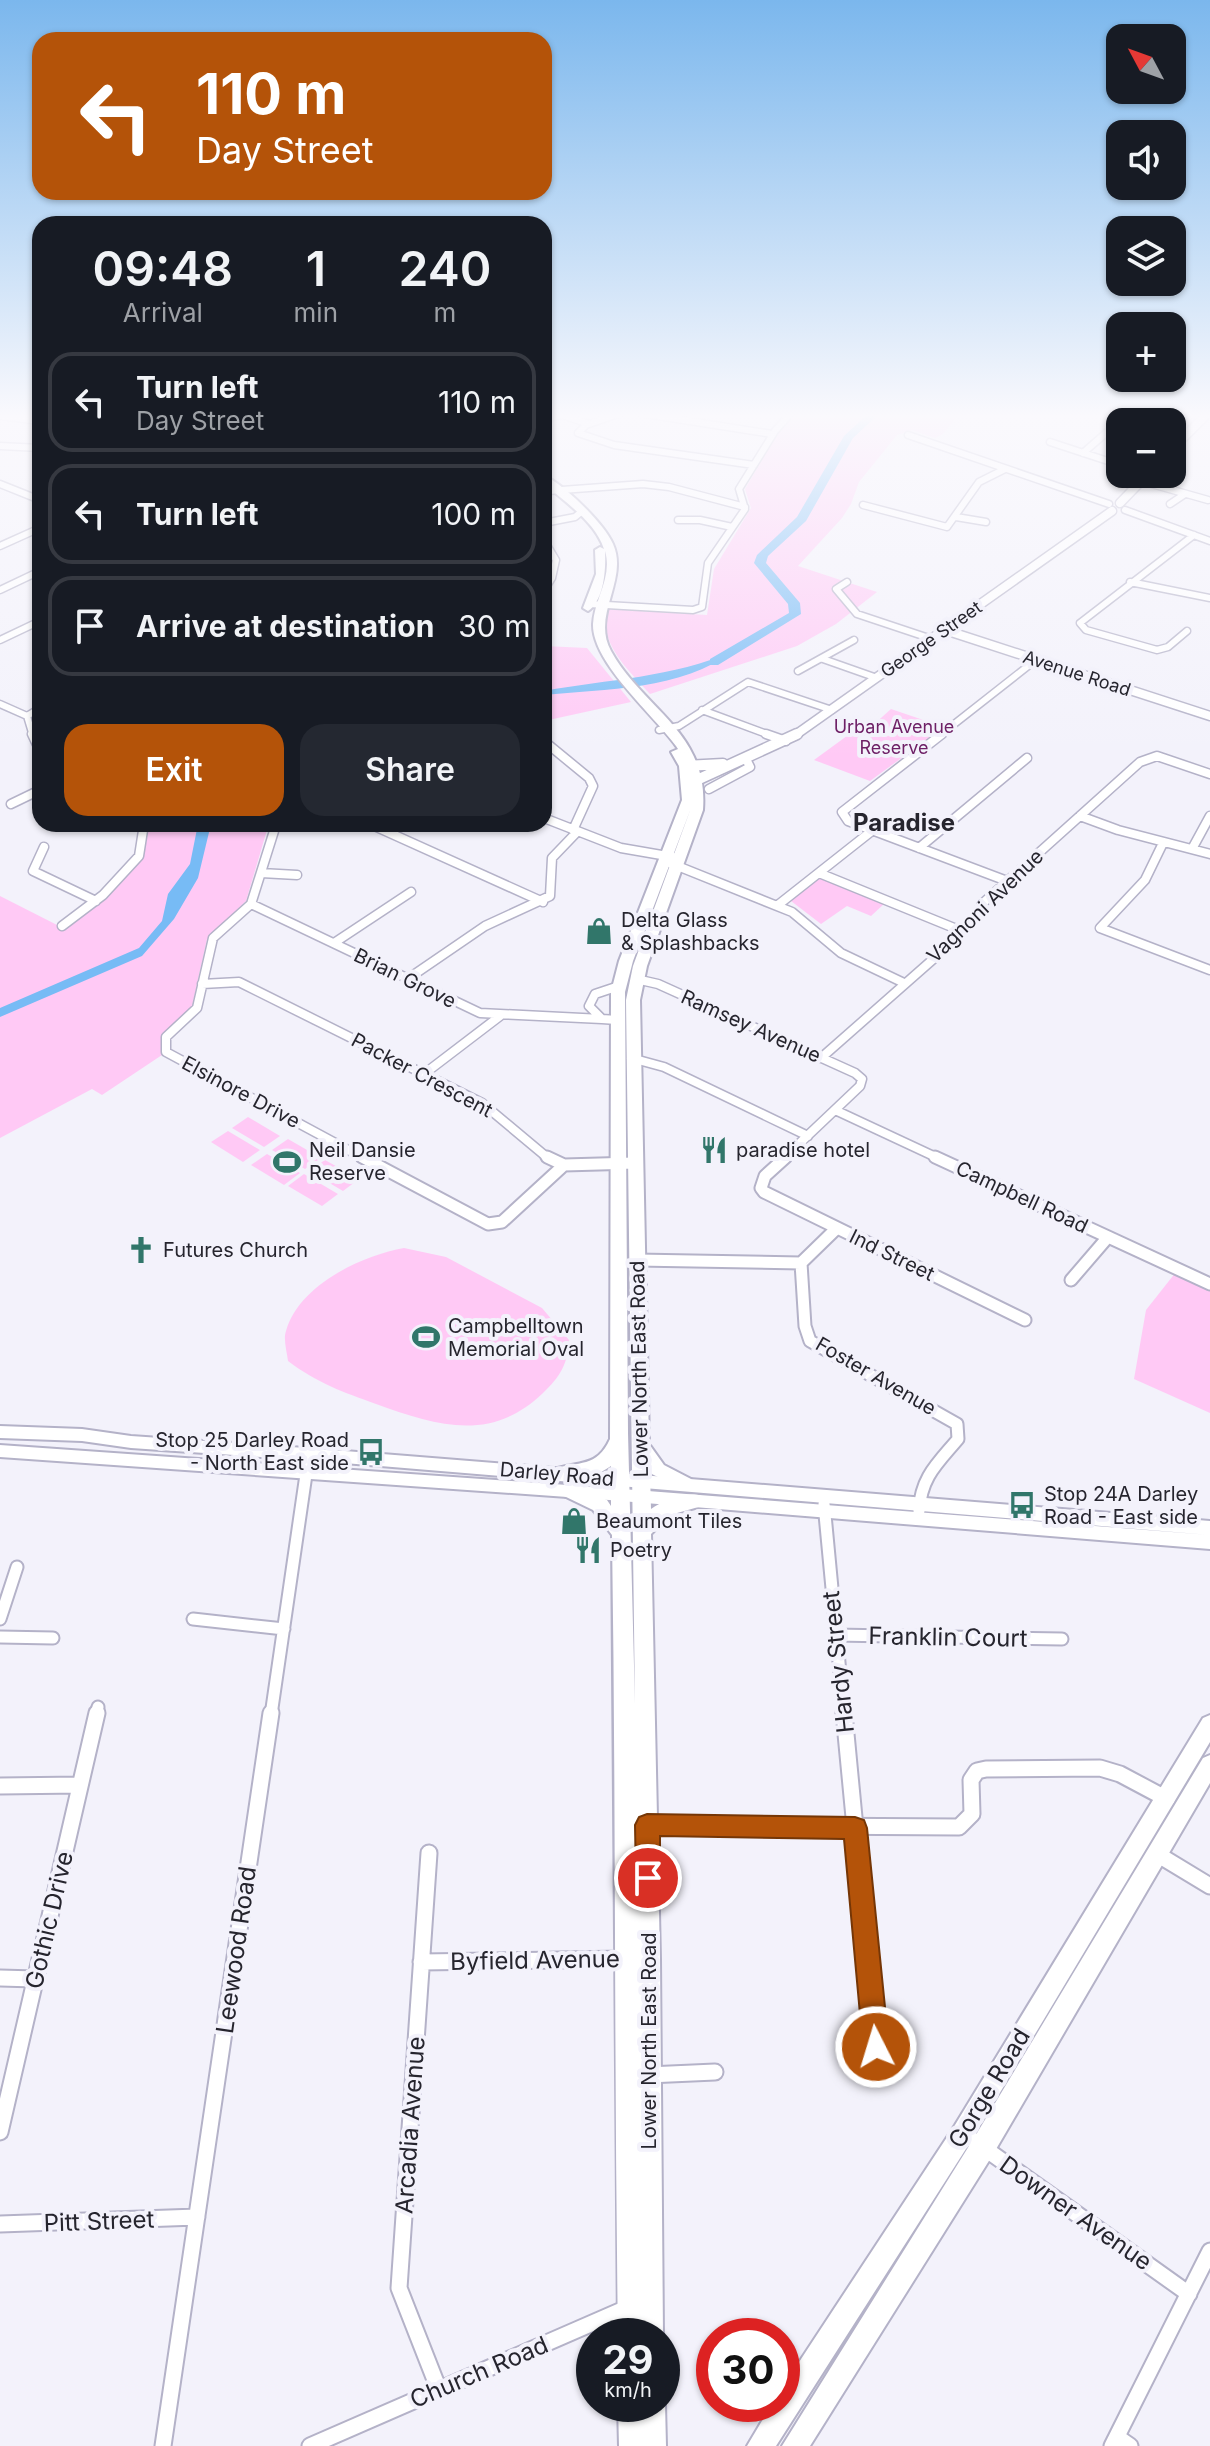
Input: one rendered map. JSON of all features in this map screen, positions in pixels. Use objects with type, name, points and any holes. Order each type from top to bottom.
[{"type":"main road","points":[[587,527],[602,557],[595,604],[598,633],[604,649],[613,668],[697,775]]},
{"type":"main road","name":"Lower North East Road","points":[[631,1488],[641,1444],[637,1260],[617,1058],[610,1019],[619,986],[699,805],[697,775]]},
{"type":"main road","name":"Lower North East Road","points":[[636,2318],[640,2304],[638,1959],[631,1488],[619,1433],[626,1162],[634,1075],[633,1000],[636,979],[673,860]]},
{"type":"main road","points":[[619,986],[633,1000]]},
{"type":"main road","name":"Darley Road","points":[[0,1432],[82,1435],[131,1442],[309,1454],[565,1483]]},
{"type":"main road","points":[[619,1433],[613,1452],[601,1463],[565,1483],[603,1507],[631,1536],[663,1509],[690,1493],[651,1465],[641,1444]]},
{"type":"main road","name":"Darley Road","points":[[0,1451],[306,1473],[565,1483],[919,1511],[1210,1542]]},
{"type":"main road","name":"Darley Road","points":[[919,1511],[1210,1528]]},
{"type":"main road","name":"Gorge Road","points":[[795,2446],[983,2147],[1155,1853],[1174,1802],[1210,1724]]},
{"type":"main road","name":"Gorge Road","points":[[760,2446],[1174,1802],[1210,1764]]},
{"type":"main road","name":"Lower North East Road","points":[[640,2304],[644,2318]]},
{"type":"main road","points":[[631,2422],[632,2446]]},
{"type":"main road","points":[[652,2422],[653,2446]]},
{"type":"street","points":[[595,604],[693,610],[702,607],[708,563],[732,527]]},
{"type":"street","name":"George Street","points":[[697,775],[787,741],[945,630],[1083,527]]},
{"type":"street","points":[[1174,527],[1210,541]]},
{"type":"street","points":[[0,546],[32,531]]},
{"type":"street","points":[[0,534],[14,539]]},
{"type":"street","points":[[1187,631],[1168,647],[1157,650],[1080,627],[1082,620],[1194,535]]},
{"type":"street","points":[[552,554],[556,560],[552,578]]},
{"type":"street","points":[[0,590],[32,575]]},
{"type":"street","points":[[847,582],[836,589],[857,614],[932,639]]},
{"type":"street","points":[[1130,582],[1210,598]]},
{"type":"street","points":[[0,640],[32,625]]},
{"type":"street","name":"Avenue Road","points":[[945,630],[1210,716]]},
{"type":"street","points":[[798,671],[854,640]]},
{"type":"street","points":[[823,659],[877,678]]},
{"type":"street","points":[[1007,881],[844,818],[842,812],[1037,659]]},
{"type":"street","points":[[663,729],[679,726],[748,682],[832,710]]},
{"type":"street","points":[[0,704],[27,716],[32,733]]},
{"type":"street","points":[[702,710],[787,741]]},
{"type":"street","points":[[27,716],[32,713]]},
{"type":"street","points":[[409,978],[485,926],[543,902],[550,896],[554,886],[549,866],[555,852],[575,831],[593,786],[589,778],[552,748]]},
{"type":"street","name":"Vagnoni Avenue","points":[[821,1058],[964,932],[977,909],[1140,762],[1151,756],[1210,774]]},
{"type":"street","points":[[919,848],[1027,758]]},
{"type":"street","points":[[697,775],[721,786],[750,767],[746,759]]},
{"type":"street","points":[[11,804],[32,794]]},
{"type":"street","points":[[1080,816],[1163,843],[1210,854]]},
{"type":"street","points":[[1192,849],[1210,816]]},
{"type":"street","points":[[552,821],[627,850],[673,860],[778,905],[799,916],[841,953],[904,983]]},
{"type":"street","points":[[778,905],[873,830]]},
{"type":"street","points":[[62,926],[96,901],[139,856],[143,832]]},
{"type":"street","points":[[202,984],[213,938],[251,904],[274,832]]},
{"type":"street","points":[[388,832],[543,902]]},
{"type":"street","points":[[1163,843],[1145,880],[1100,928],[1208,967]]},
{"type":"street","points":[[44,847],[33,871],[96,901]]},
{"type":"street","points":[[261,873],[297,875]]},
{"type":"street","points":[[819,873],[964,932]]},
{"type":"street","points":[[334,943],[411,892]]},
{"type":"street","name":"Brian Grove","points":[[251,904],[409,978],[465,1008],[500,1016],[610,1019]]},
{"type":"street","name":"Ramsey Avenue","points":[[636,979],[658,984],[855,1073],[862,1079],[860,1086],[835,1110]]},
{"type":"street","name":"Packer Crescent","points":[[202,984],[239,982],[424,1074],[493,1110],[550,1159],[564,1165]]},
{"type":"street","name":"Elsinore Drive","points":[[202,984],[197,1008],[166,1037],[166,1052],[488,1224],[502,1222],[564,1165]]},
{"type":"street","name":"Brian Grove","points":[[568,1018],[589,1007],[589,1001],[595,994],[619,986]]},
{"type":"street","points":[[589,1007],[610,1019]]},
{"type":"street","points":[[424,1074],[500,1016]]},
{"type":"street","points":[[617,1058],[634,1058],[664,1067],[808,1136],[835,1110]]},
{"type":"street","points":[[634,1075],[648,1068],[664,1067]]},
{"type":"street","name":"Campbell Road","points":[[835,1110],[1210,1284]]},
{"type":"street","name":"Ind Street","points":[[808,1136],[765,1176],[761,1188],[1025,1320]]},
{"type":"street","points":[[564,1165],[626,1162]]},
{"type":"street","points":[[637,1260],[801,1263],[837,1228]]},
{"type":"street","points":[[1071,1280],[1108,1237]]},
{"type":"street","name":"Foster Avenue","points":[[801,1263],[805,1326],[810,1341],[957,1424],[958,1439],[925,1479],[919,1511]]},
{"type":"street","name":"Leewood Road","points":[[163,2446],[309,1454]]},
{"type":"street","name":"Hardy Street","points":[[824,1503],[876,2047]]},
{"type":"street","points":[[0,1619],[17,1567]]},
{"type":"street","points":[[193,1619],[284,1629]]},
{"type":"street","name":"Franklin Court","points":[[835,1635],[1062,1639]]},
{"type":"street","points":[[0,1637],[53,1638]]},
{"type":"street","name":"Gothic Drive","points":[[0,2132],[98,1707]]},
{"type":"street","points":[[637,1825],[959,1827],[972,1814],[971,1780],[977,1771],[986,1769],[1100,1768],[1120,1774],[1174,1802]]},
{"type":"street","points":[[0,1786],[80,1785]]},
{"type":"street","name":"Arcadia Avenue","points":[[429,1853],[399,2288],[439,2390]]},
{"type":"street","points":[[1155,1853],[1210,1886]]},
{"type":"street","name":"Byfield Avenue","points":[[421,1962],[638,1959]]},
{"type":"street","points":[[0,1978],[35,1979]]},
{"type":"street","points":[[638,2075],[715,2072]]},
{"type":"street","name":"Downer Avenue","points":[[963,2133],[1189,2294]]},
{"type":"street","name":"Pitt Street","points":[[0,2224],[197,2217]]},
{"type":"street","points":[[1120,2443],[1210,2251]]},
{"type":"street","name":"Church Road","points":[[310,2446],[640,2304]]},
{"type":"green space","points":[[739,527],[834,527],[798,566],[877,592],[836,624],[797,646],[650,694],[611,645],[605,622],[607,609],[707,615],[714,569]]},
{"type":"green space","points":[[552,646],[587,648],[631,702],[552,719]]},
{"type":"green space","name":"Urban Avenue Reserve","points":[[891,709],[944,727],[870,781],[814,760],[851,733],[862,735]]},
{"type":"green space","points":[[148,832],[266,832],[246,901],[207,939],[192,1006],[162,1036],[162,1055],[102,1095],[92,1089],[0,1138],[0,896],[63,928],[108,897],[143,857]]},
{"type":"green space","points":[[819,877],[885,903],[871,916],[847,906],[821,924],[791,901]]},
{"type":"green space","points":[[248,1117],[280,1136],[264,1147],[232,1128]]},
{"type":"green space","points":[[228,1131],[260,1150],[243,1162],[211,1142]]},
{"type":"green space","points":[[288,1139],[321,1158],[305,1169],[272,1150]]},
{"type":"green space","points":[[267,1154],[300,1173],[284,1185],[251,1165]]},
{"type":"green space","points":[[325,1160],[359,1179],[343,1191],[309,1171]]},
{"type":"green space","points":[[304,1174],[338,1194],[322,1206],[288,1186]]},
{"type":"green space","name":"Campbelltown Memorial Oval","points":[[404,1248],[446,1257],[542,1308],[569,1340],[565,1363],[543,1393],[504,1419],[463,1426],[421,1419],[364,1400],[320,1381],[288,1361],[286,1331],[304,1300],[334,1275],[351,1266]]},
{"type":"green space","points":[[1176,1272],[1210,1288],[1210,1413],[1134,1379],[1146,1310]]},
{"type":"water","points":[[733,651],[713,664],[667,680],[617,689],[552,694],[552,690],[640,677],[710,660]]},
{"type":"water","points":[[196,832],[209,832],[198,878],[174,919],[142,956],[0,1017],[0,1008],[139,948],[162,921],[168,894],[190,864]]},
{"type":"waterway","points":[[714,662],[795,614],[794,603],[760,563],[763,555],[793,527]]},
{"type":"place","name":"Delta Glass & Splashbacks","points":[[599,931]]},
{"type":"place","name":"paradise hotel","points":[[714,1150]]},
{"type":"place","name":"Neil Dansie Reserve","points":[[287,1162]]},
{"type":"place","name":"Futures Church","points":[[141,1250]]},
{"type":"place","name":"Campbelltown Memorial Oval","points":[[426,1337]]},
{"type":"place","name":"Stop 25 Darley Road - North East side","points":[[371,1452]]},
{"type":"place","name":"Stop 24A Darley Road - East side","points":[[1022,1505]]},
{"type":"place","name":"Beaumont Tiles","points":[[574,1521]]},
{"type":"place","name":"Poetry","points":[[588,1550]]},
{"type":"district","name":"Paradise","points":[[904,822]]},
{"type":"route","points":[[648,1878],[647,1825],[855,1828],[876,2047]]}]
